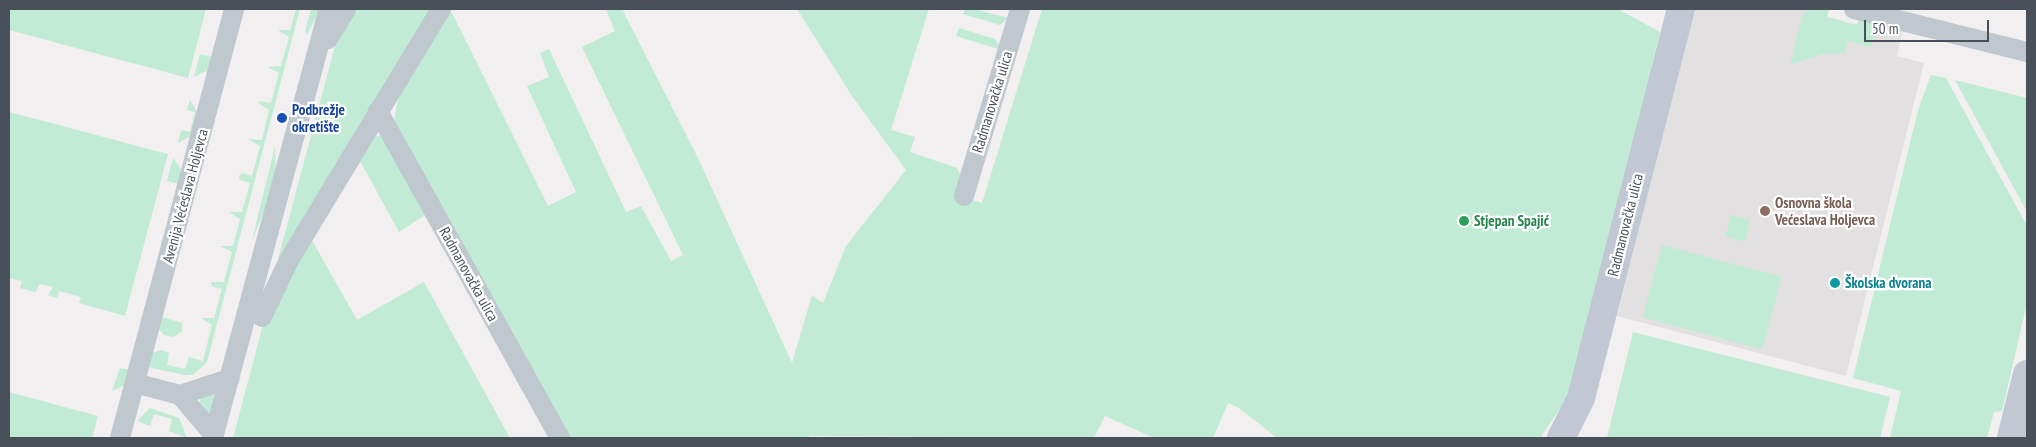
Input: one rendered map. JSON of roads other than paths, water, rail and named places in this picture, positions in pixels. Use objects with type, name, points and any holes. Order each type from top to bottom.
[{"type":"street","name":"Avenija Većeslava Holjevca","points":[[120,438],[234,9]]},
{"type":"street","points":[[214,437],[312,77],[320,36],[329,9]]},
{"type":"street","points":[[312,77],[346,9]]},
{"type":"street","points":[[262,317],[289,260],[378,110],[441,9]]},
{"type":"street","name":"Radmanovačka ulica","points":[[964,196],[1020,9]]},
{"type":"street","name":"Radmanovačka ulica","points":[[1561,438],[1581,398],[1681,9]]},
{"type":"street","points":[[1854,9],[1896,14],[2027,52]]},
{"type":"street","name":"Radmanovačka ulica","points":[[378,110],[560,438]]},
{"type":"street","points":[[2011,438],[2027,374]]},
{"type":"street","points":[[135,383],[180,395],[229,379]]},
{"type":"street","points":[[180,395],[214,437]]},
{"type":"place","name":"Podbrežje okretište","points":[[282,118]]},
{"type":"place","name":"Osnovna škola Većeslava Holjevca","points":[[1765,211]]},
{"type":"place","name":"Stjepan Spajić","points":[[1464,221]]},
{"type":"place","name":"Školska dvorana","points":[[1835,283]]}]
